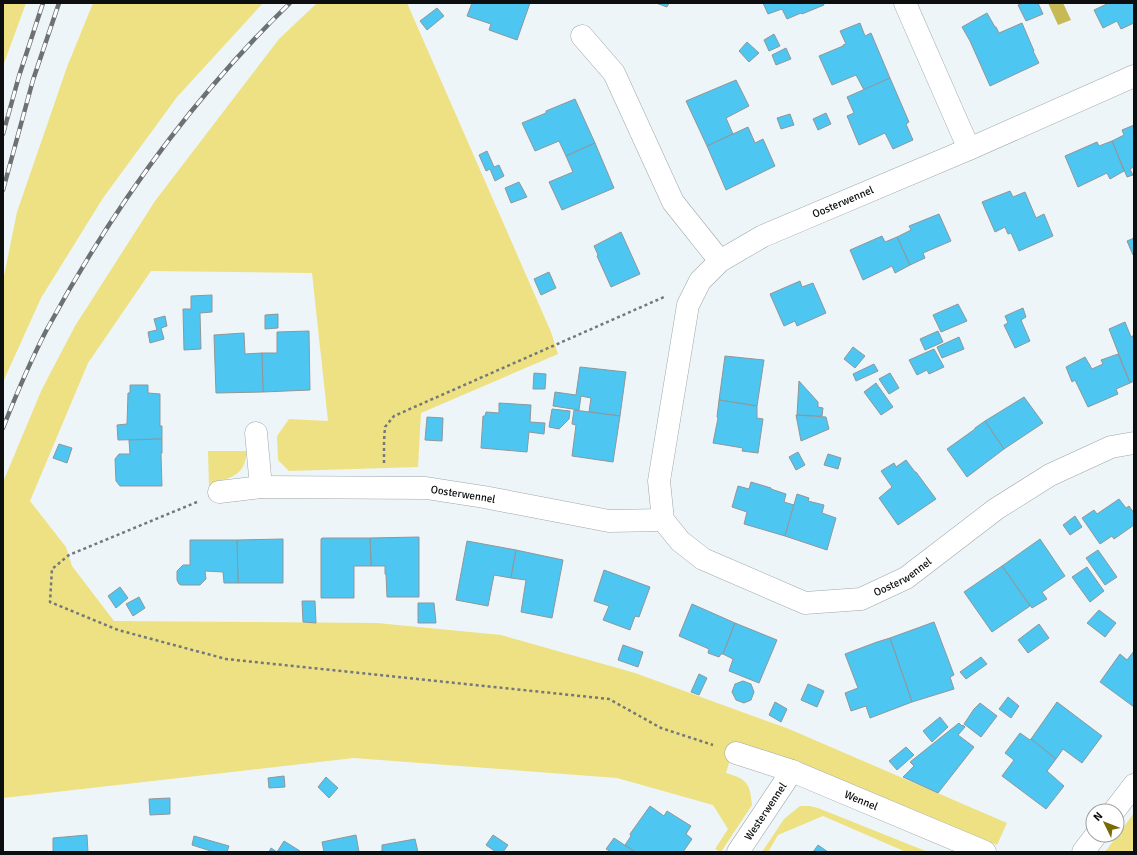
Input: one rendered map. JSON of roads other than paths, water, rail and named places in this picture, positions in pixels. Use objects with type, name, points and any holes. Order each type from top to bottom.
[{"type":"street","points":[[905,3],[969,149]]},
{"type":"street","points":[[582,36],[614,73],[673,202],[720,261]]},
{"type":"street","name":"Oosterwennel","points":[[1134,76],[969,149],[763,236],[720,261],[700,281],[688,305],[659,481],[663,520],[680,541],[703,559],[805,602],[861,599],[906,578],[996,509],[1050,475],[1111,447],[1134,443]]},
{"type":"street","points":[[256,432],[261,487]]},
{"type":"street","name":"Oosterwennel","points":[[220,492],[261,487],[426,488],[484,497],[609,522],[663,520]]},
{"type":"street","name":"Wennel","points":[[736,753],[792,770],[985,852]]},
{"type":"street","name":"Westerwennel","points":[[738,852],[792,770]]},
{"type":"street","points":[[1120,803],[1134,785]]},
{"type":"street","points":[[1084,852],[1090,843]]},
{"type":"railway","points":[[3,134],[19,76],[43,3]]},
{"type":"railway","points":[[3,190],[33,80],[59,3]]},
{"type":"railway","points":[[3,428],[23,379],[46,331],[71,286],[126,200],[187,117],[220,77],[254,39],[290,3]]}]
